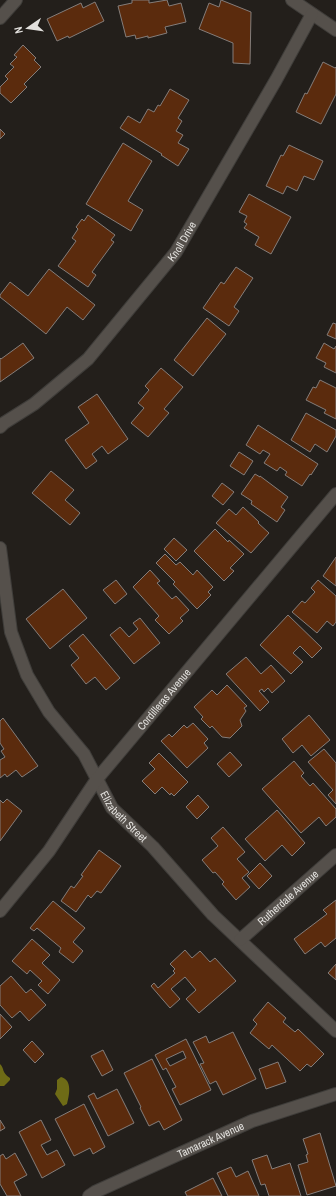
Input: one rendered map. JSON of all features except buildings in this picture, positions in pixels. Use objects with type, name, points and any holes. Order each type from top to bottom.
[{"type":"street","points":[[0,18],[16,0]]},
{"type":"street","points":[[292,0],[336,30]]},
{"type":"street","name":"Knoll Drive","points":[[0,427],[34,404],[88,359],[176,252],[276,80],[312,14]]},
{"type":"street","name":"Cordilleras Avenue","points":[[0,911],[49,851],[97,779],[336,494]]},
{"type":"street","name":"Elizabeth Street","points":[[0,548],[11,632],[28,674],[49,712],[84,754],[112,808],[153,847],[213,915],[336,1031]]},
{"type":"street","name":"Rutherdale Avenue","points":[[240,940],[336,855]]},
{"type":"street","name":"Tamarack Avenue","points":[[89,1196],[252,1121],[336,1094]]},
{"type":"shaded area","points":[[0,1064],[5,1074],[10,1078],[4,1086],[0,1086]]},
{"type":"shaded area","points":[[61,1077],[67,1081],[69,1085],[69,1097],[67,1104],[63,1106],[55,1094],[57,1089],[57,1080]]}]
